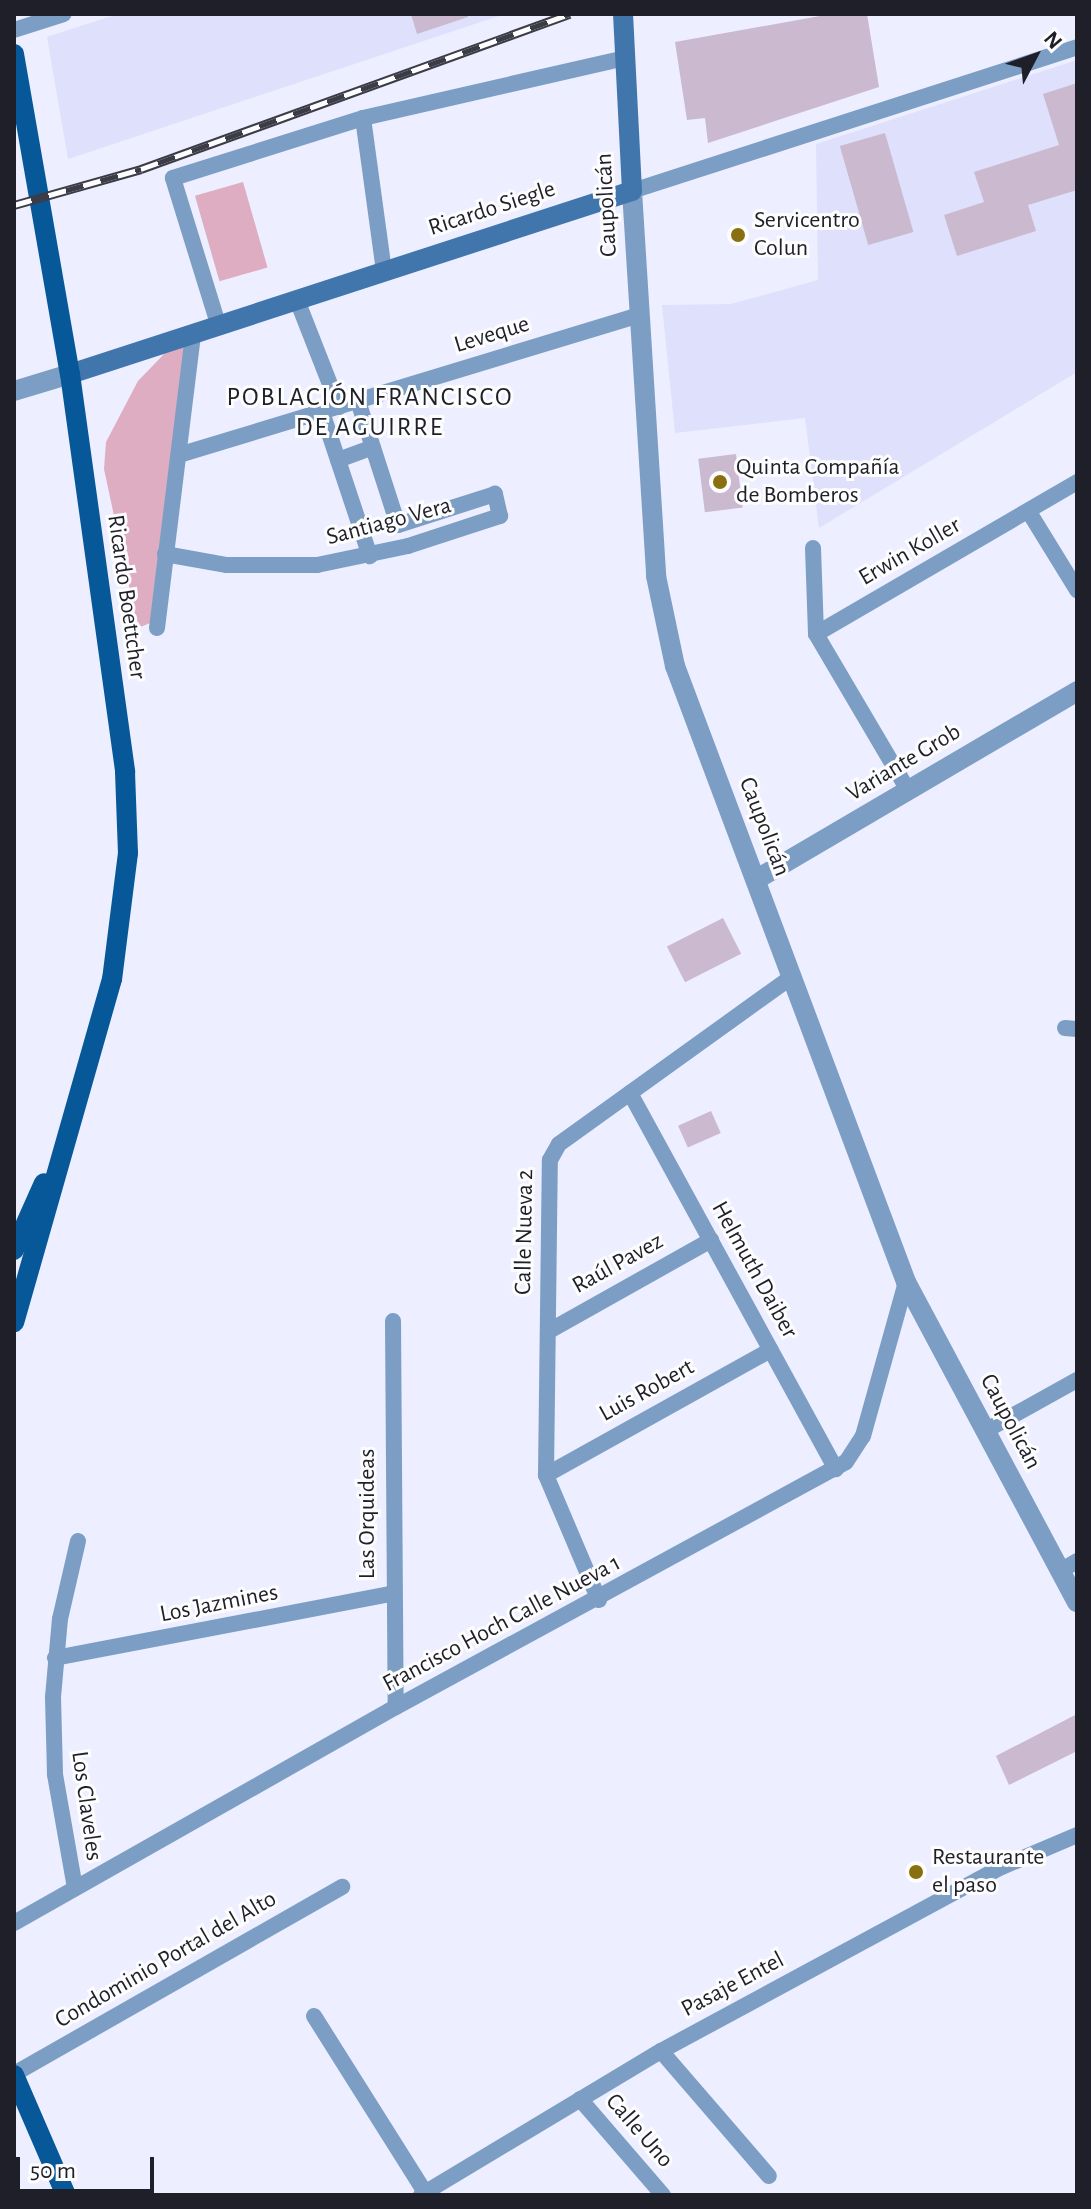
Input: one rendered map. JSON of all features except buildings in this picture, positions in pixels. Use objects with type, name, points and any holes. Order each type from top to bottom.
[{"type":"main road","name":"Caupolicán","points":[[623,14],[632,191]]},
{"type":"main road","name":"Ricardo Boettcher","points":[[14,54],[70,374],[125,772],[128,853],[112,979],[14,1322]]},
{"type":"main road","name":"Ricardo Siegle","points":[[70,374],[632,191]]},
{"type":"main road","name":"Ricardo Boettcher","points":[[14,1250],[64,1144]]},
{"type":"main road","points":[[14,2074],[66,2195]]},
{"type":"street","points":[[14,30],[64,14]]},
{"type":"street","name":"Ricardo Siegle","points":[[632,191],[1077,47]]},
{"type":"street","points":[[219,327],[173,178],[363,118],[625,58]]},
{"type":"street","points":[[363,118],[384,272]]},
{"type":"street","name":"Caupolicán","points":[[632,191],[661,609],[679,679],[757,879],[906,1282],[985,1431],[1068,1566],[1077,1602]]},
{"type":"street","points":[[297,300],[339,407]]},
{"type":"street","name":"Leveque","points":[[182,454],[640,315]]},
{"type":"street","points":[[157,628],[165,554],[182,454],[193,336]]},
{"type":"street","name":"Ricardo Siegle","points":[[14,391],[70,374]]},
{"type":"street","points":[[338,460],[373,447],[358,401]]},
{"type":"street","points":[[322,412],[370,556]]},
{"type":"street","name":"Santiago Vera","points":[[165,554],[259,567],[370,556],[500,516],[495,494],[398,525],[373,447]]},
{"type":"street","name":"Erwin Koller","points":[[816,634],[1077,482]]},
{"type":"street","points":[[1029,512],[1077,590]]},
{"type":"street","points":[[813,548],[816,634],[908,790]]},
{"type":"street","name":"Variante Grob","points":[[757,879],[1077,691]]},
{"type":"street","name":"Calle Nueva 2","points":[[599,1600],[546,1475],[550,1160],[559,1144],[793,976]]},
{"type":"street","name":"Helmuth Daiber","points":[[630,1093],[836,1469]]},
{"type":"street","name":"Raúl Pavez","points":[[549,1331],[711,1240]]},
{"type":"street","name":"Francisco Hoch Calle Nueva 1","points":[[14,1923],[396,1707],[599,1600],[836,1469],[854,1453],[863,1436],[906,1282]]},
{"type":"street","name":"Las Orquideas","points":[[393,1321],[392,1594],[396,1707]]},
{"type":"street","name":"Luis Robert","points":[[546,1475],[771,1350]]},
{"type":"street","points":[[985,1431],[1077,1380]]},
{"type":"street","name":"Los Claveles","points":[[75,1888],[55,1774],[55,1658],[78,1541]]},
{"type":"street","name":"Los Jazmines","points":[[55,1658],[392,1594]]},
{"type":"street","name":"Pasaje Entel","points":[[423,2194],[661,2051],[1002,1867],[1077,1835]]},
{"type":"street","name":"Condominio Portal del Alto","points":[[14,2074],[342,1887]]},
{"type":"street","points":[[314,2016],[423,2194]]},
{"type":"street","points":[[661,2051],[769,2176]]},
{"type":"street","name":"Calle Uno","points":[[580,2099],[663,2195]]},
{"type":"shaded area","points":[[118,14],[505,14],[68,159],[47,37]]},
{"type":"shaded area","points":[[1077,60],[1077,372],[819,528],[805,418],[675,433],[662,305],[731,304],[818,280],[816,144]]},
{"type":"shaded area","points":[[243,182],[268,268],[219,281],[195,196]]},
{"type":"shaded area","points":[[184,347],[150,623],[138,628],[104,469],[106,442],[138,381],[165,353]]},
{"type":"railway","points":[[14,205],[141,169],[570,14]]},
{"type":"place","name":"Servicentro Colun","points":[[738,235]]},
{"type":"place","name":"Quinta Compañía de Bomberos","points":[[720,482]]},
{"type":"place","name":"Restaurante el paso","points":[[916,1872]]},
{"type":"district","name":"POBLACIÓN FRANCISCO DE AGUIRRE","points":[[370,413]]}]
